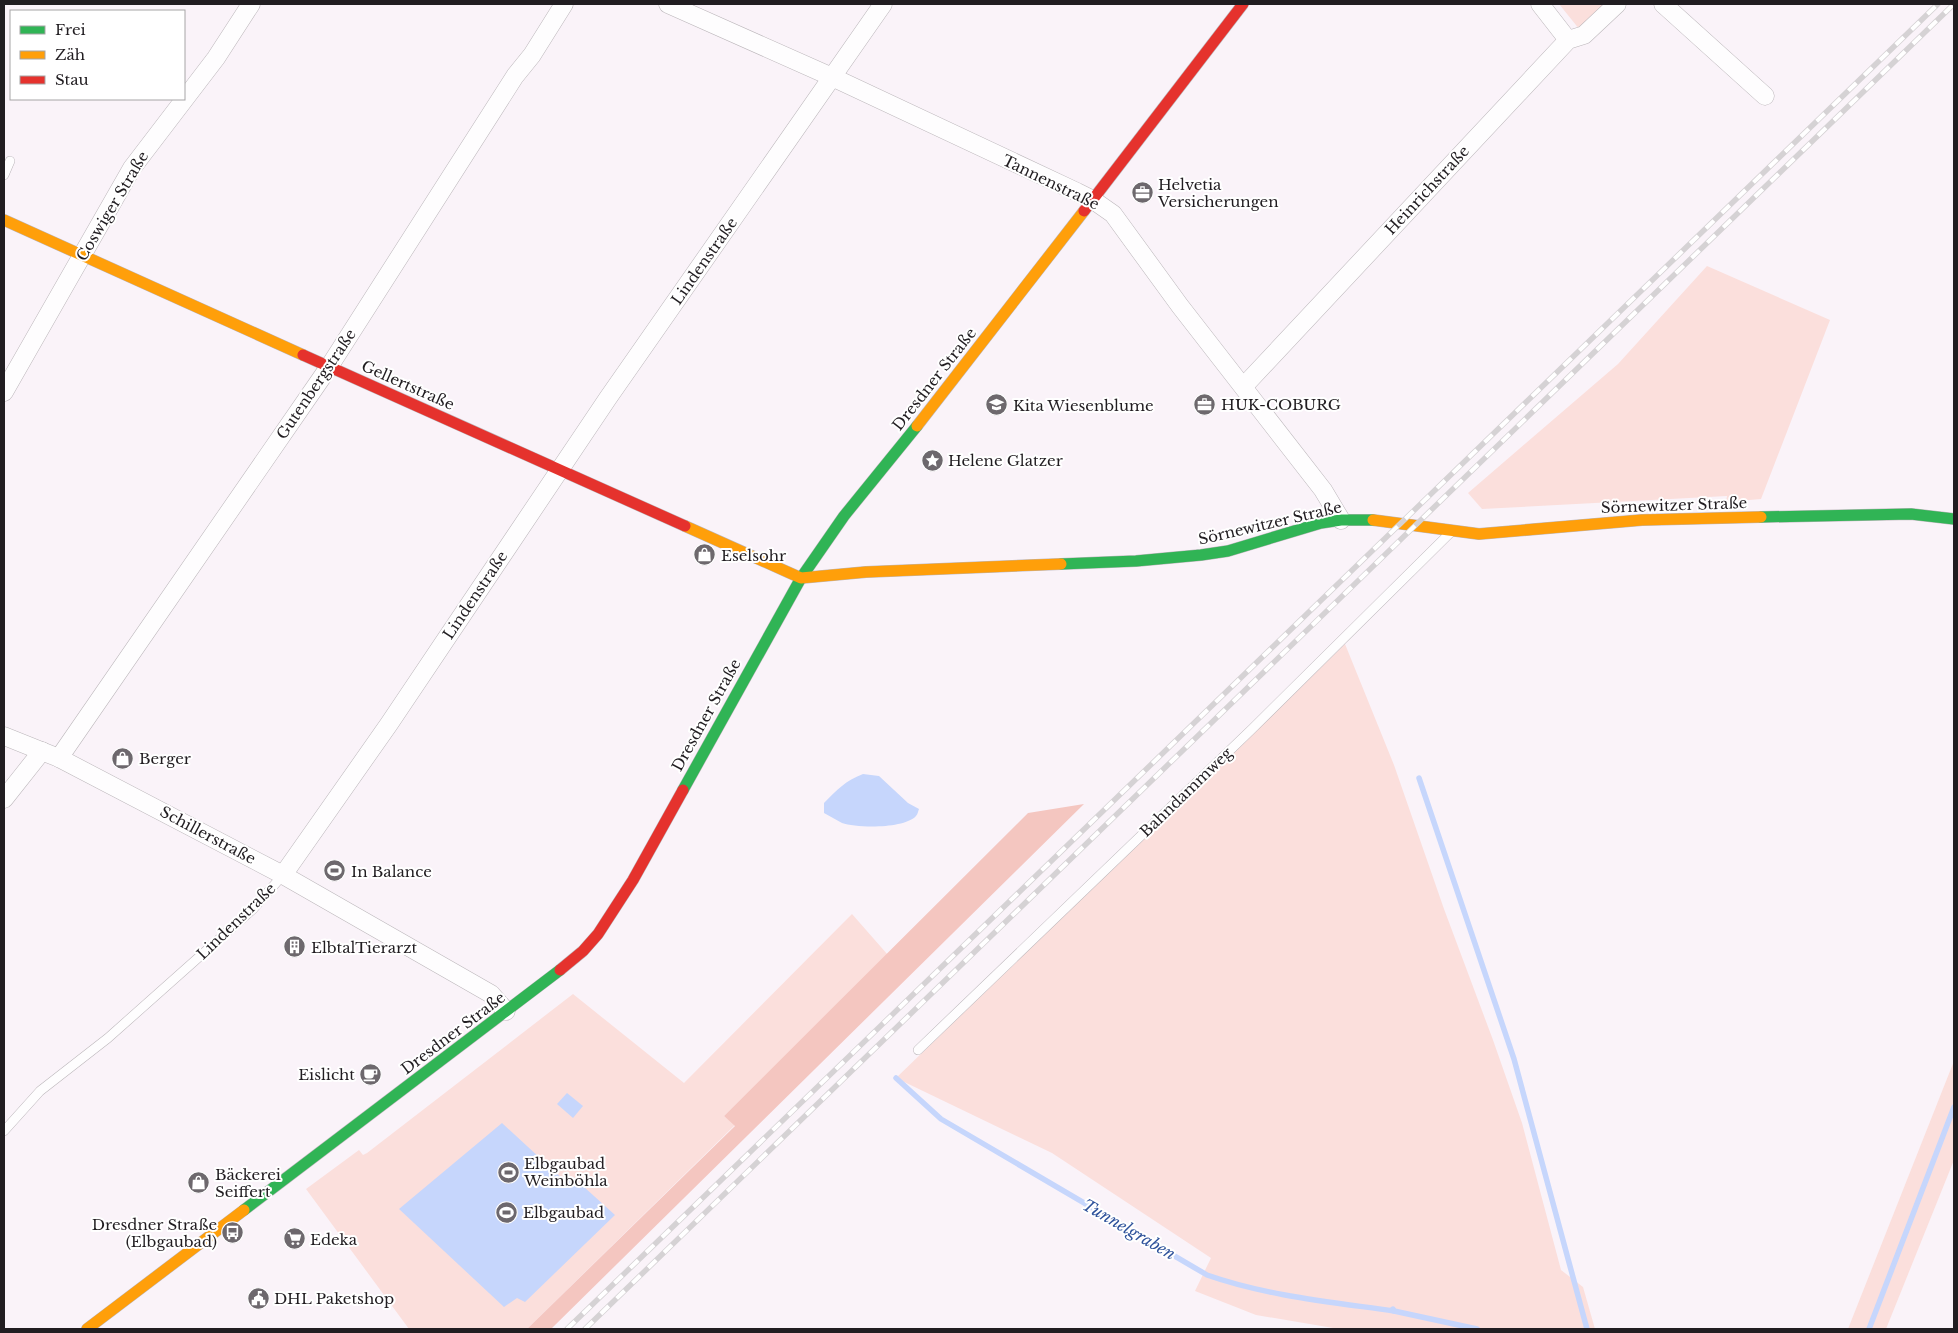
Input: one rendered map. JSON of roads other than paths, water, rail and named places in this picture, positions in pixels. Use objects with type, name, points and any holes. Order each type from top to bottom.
[{"type":"street","name":"Coswiger Straße","points":[[185,99],[216,58],[250,4]]},
{"type":"street","name":"Gutenbergstraße","points":[[59,758],[329,366],[515,76],[532,56],[564,4]]},
{"type":"street","name":"Tannenstraße","points":[[668,4],[832,77],[1093,200],[1113,214],[1180,306],[1323,490],[1341,520]]},
{"type":"street","name":"Lindenstraße","points":[[283,874],[389,724],[608,398],[883,4]]},
{"type":"street","name":"Dresdner Straße","points":[[87,1329],[565,968],[583,951],[611,916],[633,880],[801,578],[844,516],[950,385],[1242,4]]},
{"type":"street","points":[[1540,4],[1568,40]]},
{"type":"street","name":"Heinrichstraße","points":[[1244,386],[1568,40],[1584,35],[1617,4]]},
{"type":"street","points":[[1663,4],[1765,96]]},
{"type":"street","name":"Coswiger Straße","points":[[4,392],[132,168],[184,100]]},
{"type":"street","name":"Gellertstraße","points":[[4,220],[801,578]]},
{"type":"street","name":"Sörnewitzer Straße","points":[[801,578],[866,572],[1136,561],[1201,555],[1228,551],[1321,523],[1341,520],[1375,520],[1479,534],[1642,520],[1912,514],[1954,519]]},
{"type":"street","name":"Schillerstraße","points":[[4,736],[59,758],[283,874],[491,994],[506,1011]]},
{"type":"street","points":[[4,799],[42,751]]},
{"type":"lane","points":[[4,175],[10,161]]},
{"type":"lane","name":"Bahndammweg","points":[[918,1050],[1248,733],[1452,531]]},
{"type":"lane","name":"Lindenstraße","points":[[4,1131],[40,1091],[108,1038],[253,909],[283,874]]},
{"type":"water","points":[[863,774],[879,776],[908,803],[919,809],[917,815],[910,820],[891,825],[858,826],[842,823],[824,813],[824,803],[829,798],[846,783]]},
{"type":"water","points":[[567,1093],[583,1106],[573,1118],[557,1104]]},
{"type":"water","name":"Elbgaubad","points":[[502,1123],[566,1182],[573,1177],[615,1215],[525,1302],[517,1298],[504,1307],[399,1209]]},
{"type":"waterway","points":[[1419,778],[1514,1059],[1587,1329]]},
{"type":"waterway","name":"Tunnelgraben","points":[[896,1078],[941,1119],[1207,1275],[1276,1293],[1394,1311],[1393,1309]]},
{"type":"waterway","points":[[1869,1329],[1954,1107]]},
{"type":"waterway","points":[[1394,1311],[1477,1329]]},
{"type":"railway","points":[[567,1329],[1938,4]]},
{"type":"railway","points":[[585,1329],[1954,4]]},
{"type":"place","name":"Helvetia Versicherungen","points":[[1142,193]]},
{"type":"place","name":"HUK-COBURG","points":[[1205,404]]},
{"type":"place","name":"Kita Wiesenblume","points":[[997,405]]},
{"type":"place","name":"Helene Glatzer","points":[[932,460]]},
{"type":"place","name":"Eselsohr","points":[[705,555]]},
{"type":"place","name":"Berger","points":[[123,758]]},
{"type":"place","name":"In Balance","points":[[335,871]]},
{"type":"place","name":"ElbtalTierarzt","points":[[295,947]]},
{"type":"place","name":"Eislicht","points":[[371,1074]]},
{"type":"place","name":"Elbgaubad Weinböhla","points":[[508,1172]]},
{"type":"place","name":"Bäckerei Seiffert","points":[[199,1183]]},
{"type":"place","name":"Elbgaubad","points":[[507,1212]]},
{"type":"place","name":"Dresdner Straße (Elbgaubad)","points":[[233,1233]]},
{"type":"place","name":"Edeka","points":[[294,1239]]},
{"type":"place","name":"DHL Paketshop","points":[[258,1298]]}]
